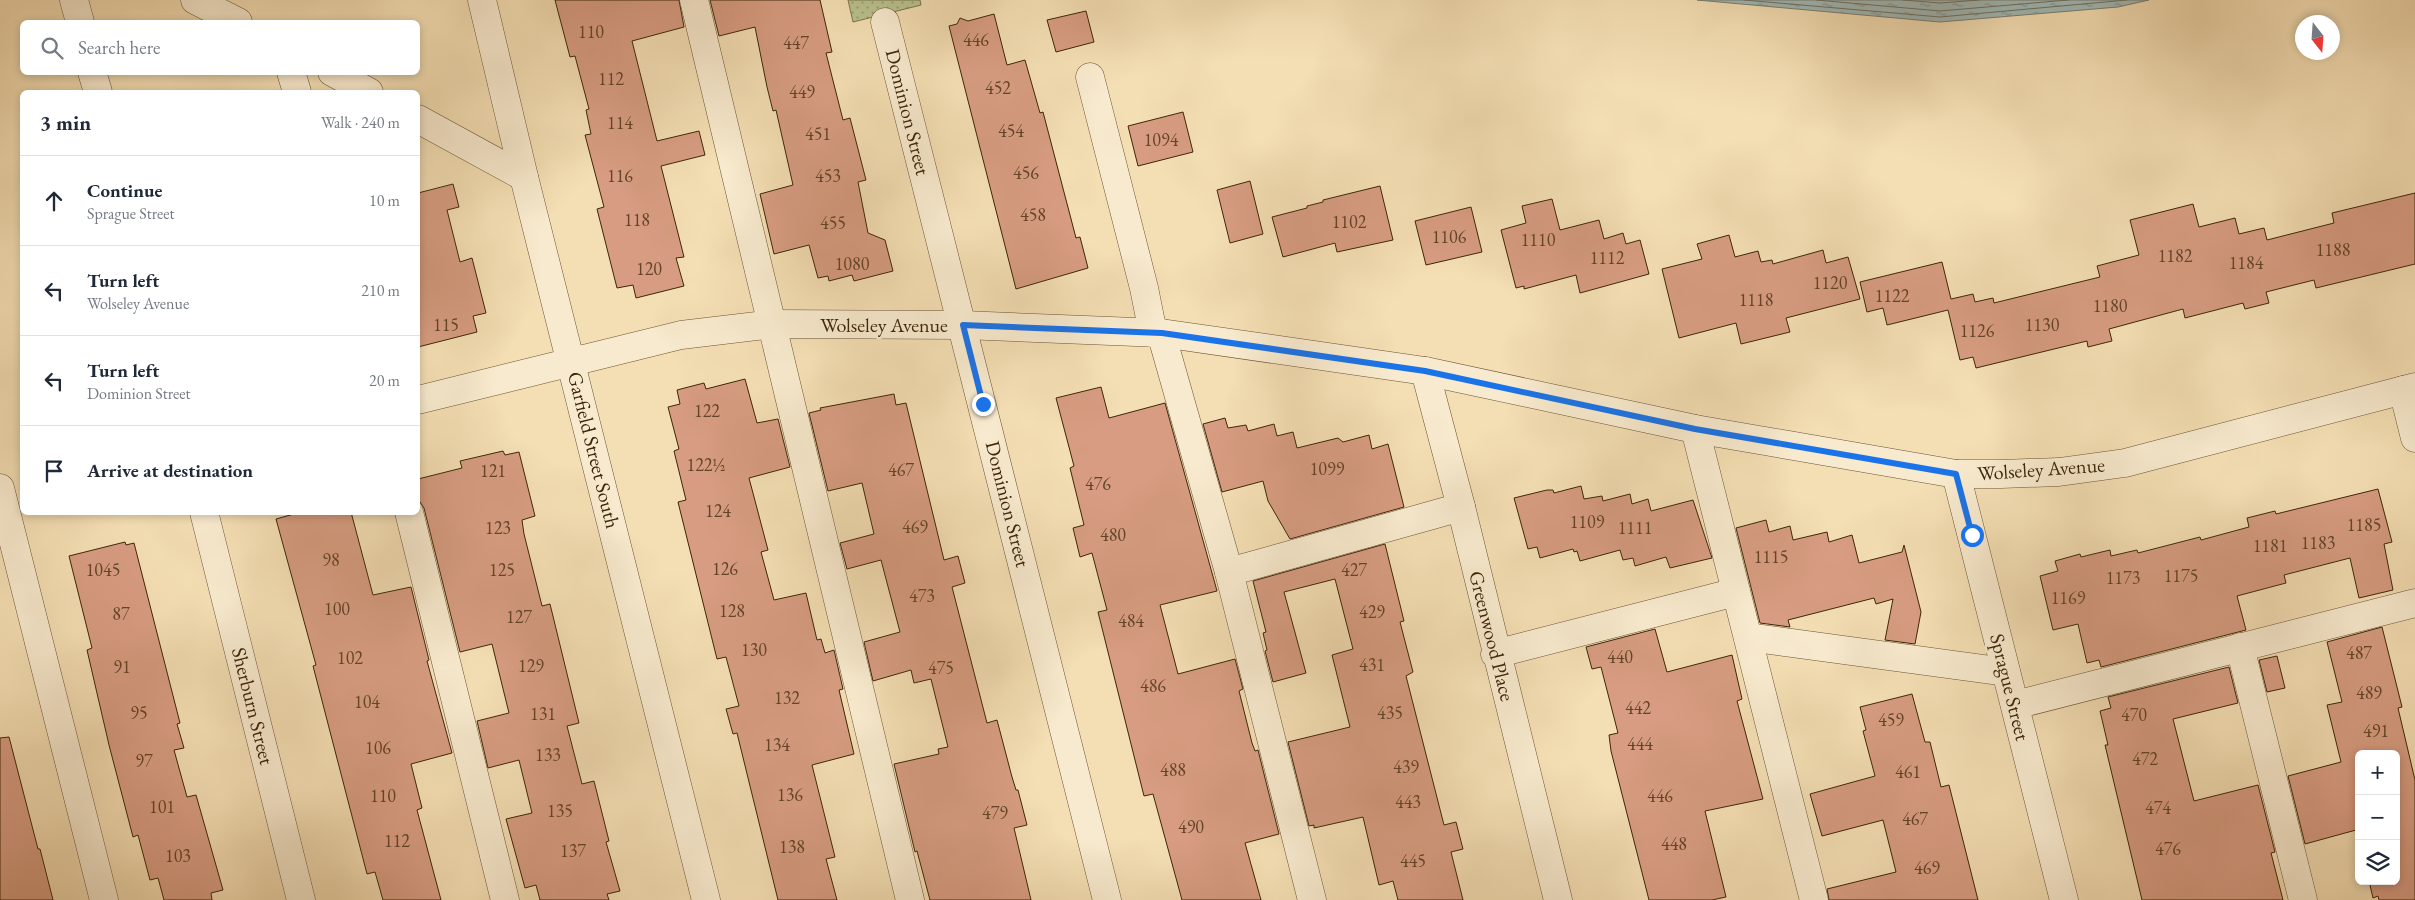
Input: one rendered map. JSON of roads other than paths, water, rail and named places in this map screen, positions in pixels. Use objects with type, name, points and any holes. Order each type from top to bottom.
[{"type":"street","points":[[74,0],[79,20]]},
{"type":"street","points":[[195,0],[234,20]]},
{"type":"street","name":"Garfield Street South","points":[[482,0],[524,177],[706,900]]},
{"type":"street","points":[[694,0],[910,900]]},
{"type":"street","name":"Dominion Street","points":[[885,22],[1107,900]]},
{"type":"street","points":[[93,75],[97,90]]},
{"type":"street","points":[[292,75],[296,90]]},
{"type":"street","points":[[338,75],[365,90]]},
{"type":"street","points":[[1090,77],[1144,288],[1230,572],[1312,900]]},
{"type":"street","points":[[420,120],[524,177]]},
{"type":"street","name":"Wolseley Avenue","points":[[420,400],[681,335],[773,324],[963,325],[1157,333],[1425,371],[1695,429],[1956,474],[2059,472],[2125,463],[2409,388]]},
{"type":"street","name":"Greenwood Place","points":[[1425,371],[1461,507],[1495,654],[1558,900]]},
{"type":"street","points":[[2409,388],[2415,438]]},
{"type":"street","points":[[1695,429],[1814,900]]},
{"type":"street","name":"Sprague Street","points":[[1956,474],[2064,900]]},
{"type":"street","points":[[7,501],[104,900]]},
{"type":"street","points":[[1230,572],[1461,507]]},
{"type":"street","name":"Sherburn Street","points":[[205,515],[301,900]]},
{"type":"street","points":[[410,515],[505,900]]},
{"type":"street","points":[[1495,654],[1736,592]]},
{"type":"street","points":[[2014,705],[2415,603]]},
{"type":"street","points":[[1748,637],[2006,672]]},
{"type":"street","points":[[2240,647],[2303,900]]},
{"type":"water","points":[[1697,0],[2149,0],[2118,7],[1940,22]]}]
